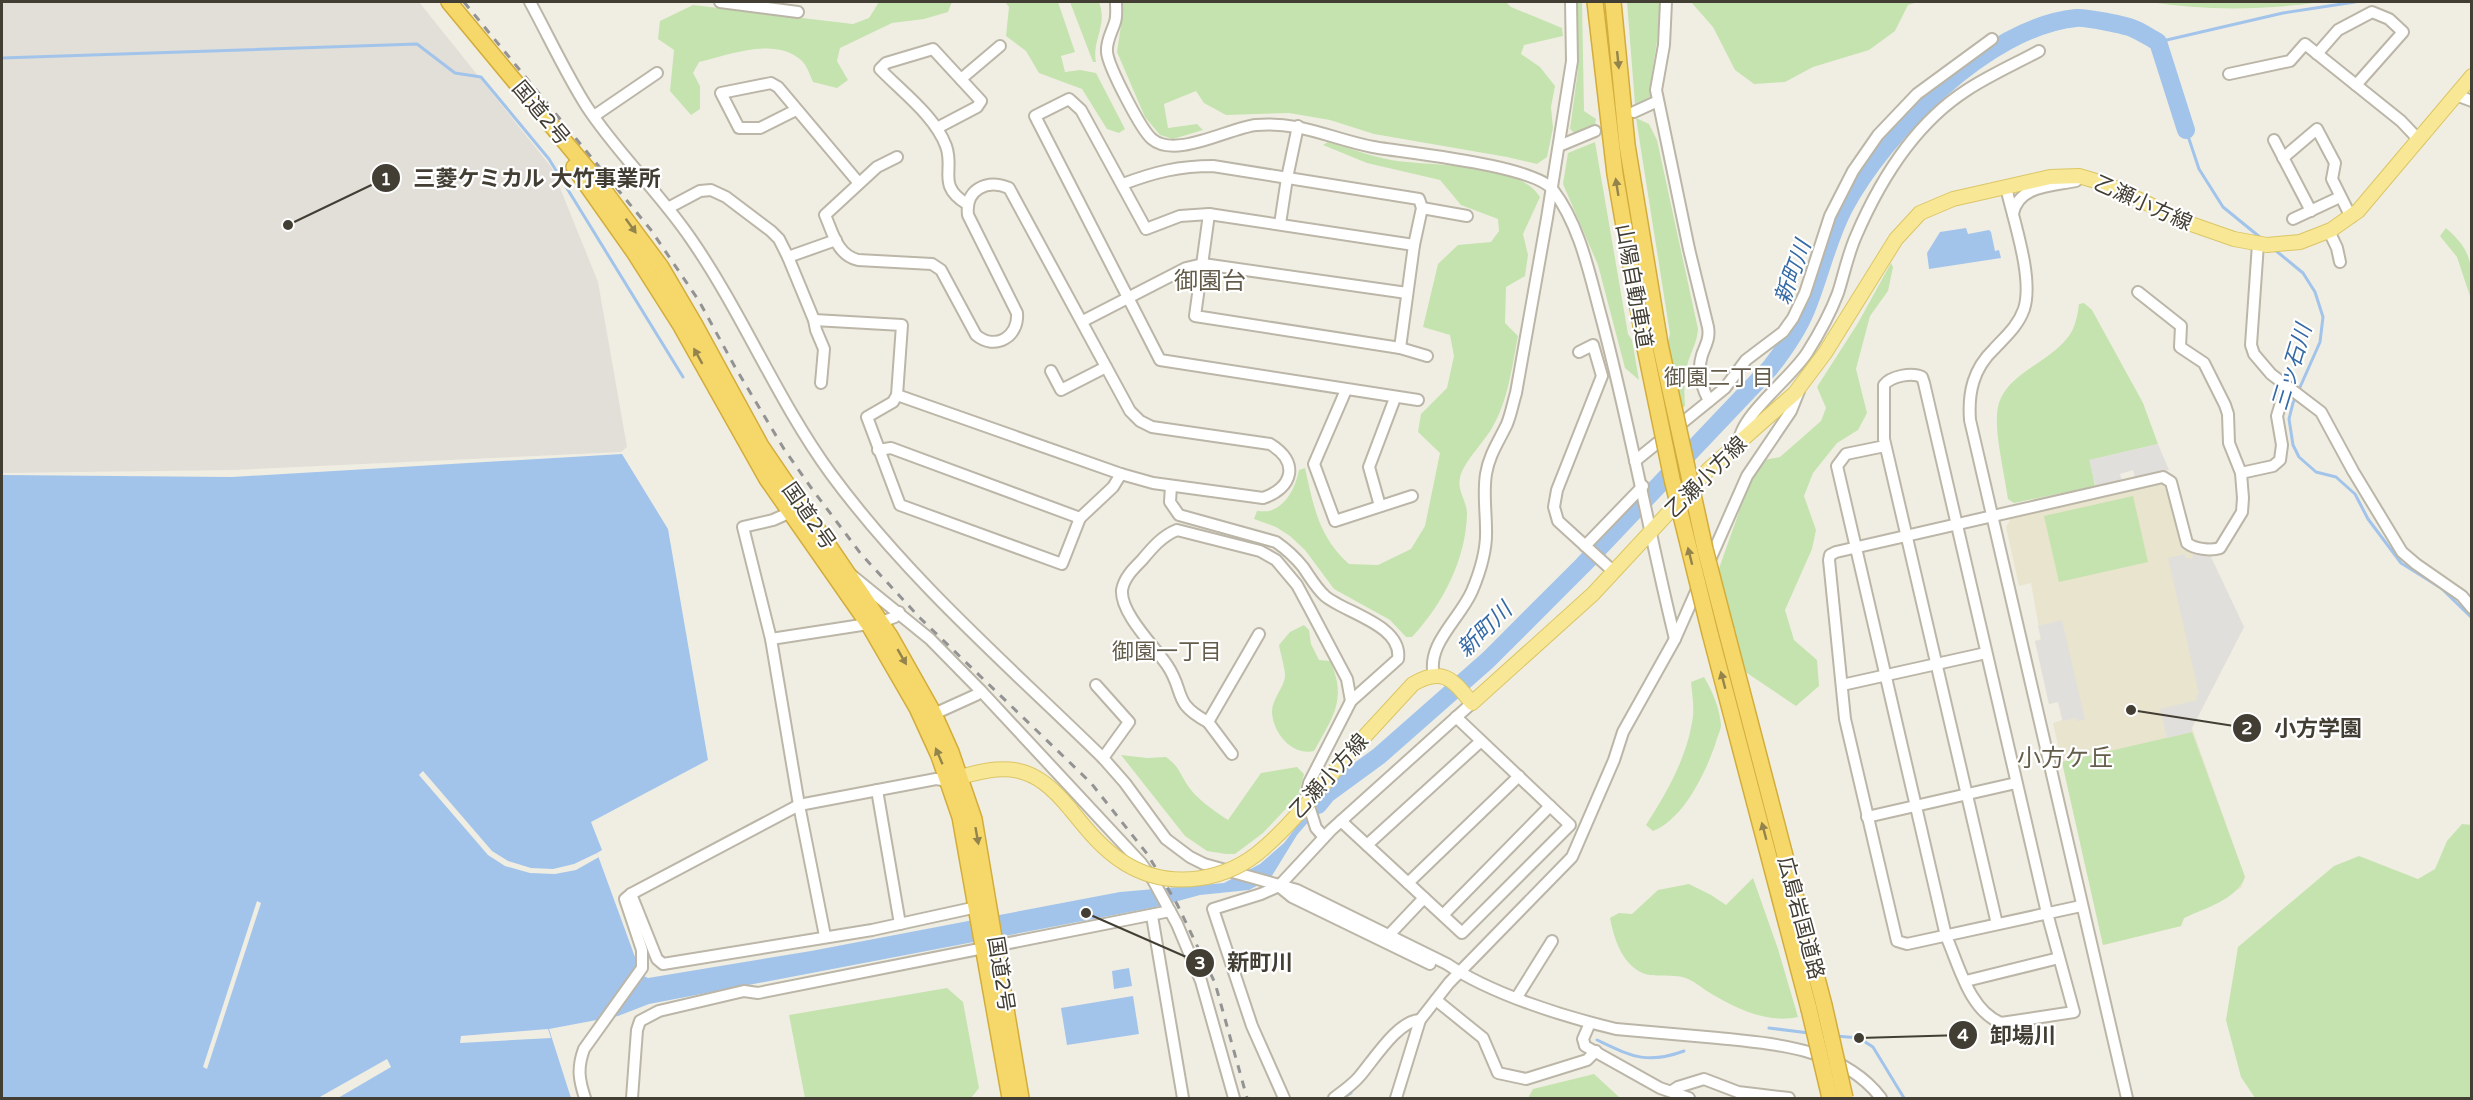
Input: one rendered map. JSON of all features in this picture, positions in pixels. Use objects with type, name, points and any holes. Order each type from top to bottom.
[{"type":"highway","name":"国道2号","points":[[440,2],[546,131],[634,252],[681,326],[767,479],[875,623],[934,714],[955,779]]},
{"type":"highway","name":"国道2号","points":[[449,2],[595,178],[661,267],[761,446],[848,572],[875,623],[974,819],[982,911],[1022,1098]]},
{"type":"highway","name":"山陽自動車道","points":[[1595,2],[1616,174],[1652,346],[1690,554],[1744,735]]},
{"type":"highway","name":"山陽自動車道","points":[[1613,2],[1627,145],[1652,346],[1744,698],[1744,735]]},
{"type":"highway","name":"広島岩国道路","points":[[1744,735],[1816,1007],[1845,1098]]},
{"type":"highway","name":"国道2号","points":[[990,945],[1010,1098]]},
{"type":"highway","name":"広島岩国道路","points":[[1816,1007],[1830,1098]]},
{"type":"main road","name":"乙瀬小方線","points":[[1470,700],[1583,603],[1650,527],[1709,469],[1801,386],[1826,353],[1896,239],[1911,221],[1942,202],[2006,187],[2064,176],[2079,176],[2106,184],[2197,227],[2234,239],[2258,244],[2300,242],[2329,231],[2350,218],[2370,199],[2472,76]]},
{"type":"main road","points":[[1434,676],[1440,675],[1450,679],[1470,700]]},
{"type":"main road","name":"乙瀬小方線","points":[[955,779],[1007,770],[1026,772],[1048,784],[1089,833],[1126,865],[1151,875],[1173,879],[1215,876],[1245,862],[1266,846],[1413,684],[1423,678],[1434,676]]},
{"type":"street","points":[[530,2],[594,116],[691,239],[729,300],[794,417],[829,472],[868,523],[941,603],[1125,783],[1166,839],[1204,864],[1298,890],[1460,973],[1517,997],[1590,1023],[1616,1029],[1781,1044],[1823,1056],[1842,1066],[1858,1075],[1881,1098]]},
{"type":"street","points":[[725,2],[798,12]]},
{"type":"street","points":[[1116,2],[1116,20],[1106,50],[1141,124],[1151,139],[1164,146],[1255,125],[1299,126],[1370,146],[1472,161],[1524,174],[1551,187],[1576,231],[1589,272],[1643,487],[1675,639]]},
{"type":"street","points":[[1434,676],[1431,666],[1434,652],[1471,593],[1482,565],[1486,532],[1484,500],[1486,474],[1493,450],[1507,423],[1516,393],[1559,146],[1572,62],[1571,2]]},
{"type":"street","points":[[1666,2],[1664,45],[1656,90],[1689,249],[1710,336],[1702,357],[1700,373],[1709,401]]},
{"type":"street","points":[[2317,54],[2338,30],[2372,12],[2389,19],[2403,32],[2356,85]]},
{"type":"street","points":[[1635,461],[1725,388],[1746,360],[1777,338],[1793,318],[1805,293],[1830,216],[1853,171],[1878,135],[1917,94],[1992,39]]},
{"type":"street","points":[[2229,74],[2290,61],[2305,44],[2401,121],[2419,140]]},
{"type":"street","points":[[961,79],[1000,46]]},
{"type":"street","points":[[937,128],[977,107],[981,101],[933,49],[886,63],[880,69],[937,128],[947,149],[947,181],[958,198],[967,204]]},
{"type":"street","points":[[1739,442],[1745,423],[1794,371],[1819,333],[1837,295],[1856,236],[1895,162],[1916,135],[1939,112],[1966,91],[2039,51]]},
{"type":"street","points":[[594,116],[657,73]]},
{"type":"street","points":[[796,110],[760,128],[739,128],[721,93],[771,82],[778,87],[858,182]]},
{"type":"street","points":[[2456,95],[2472,101]]},
{"type":"street","points":[[1414,245],[1209,214],[1180,216],[1146,229],[1081,110],[1070,99],[1035,116],[1160,360],[1418,400]]},
{"type":"street","points":[[1634,112],[1658,101]]},
{"type":"street","points":[[1280,224],[1287,178],[1299,126]]},
{"type":"street","points":[[2283,158],[2317,129],[2335,163],[2332,179],[2350,218]]},
{"type":"street","points":[[1559,146],[1595,131]]},
{"type":"street","points":[[2274,140],[2311,210]]},
{"type":"street","points":[[897,157],[877,167],[858,182],[825,215],[836,240],[848,258],[932,264],[941,270],[976,335],[992,343],[1001,342],[1012,334],[1017,322],[1017,313],[968,215],[967,204],[970,196],[988,184],[999,184],[1009,188],[1130,411],[1140,421],[1152,427],[1270,444],[1287,460],[1290,471],[1287,483],[1276,493],[1263,498],[1171,486],[1121,474],[897,395]]},
{"type":"street","points":[[1123,184],[1153,173],[1184,166],[1213,166],[1419,199],[1422,208],[1414,245],[1400,348]]},
{"type":"street","points":[[2013,220],[2015,205],[2019,198],[2032,190],[2087,180],[2106,184]]},
{"type":"street","points":[[2006,187],[2027,282],[2024,308],[2012,331],[1992,350],[1979,368],[1971,389],[1970,420],[2127,1098]]},
{"type":"street","points":[[668,208],[700,191],[711,190],[726,197],[779,239],[824,349],[821,383]]},
{"type":"street","points":[[2293,219],[2340,196]]},
{"type":"street","points":[[1422,208],[1467,216]]},
{"type":"street","points":[[1209,214],[1196,316],[1400,348],[1427,356]]},
{"type":"street","points":[[2329,231],[2337,248],[2340,262]]},
{"type":"street","points":[[788,257],[836,240]]},
{"type":"street","points":[[2258,244],[2251,345],[2254,354],[2262,365],[2321,411],[2353,471],[2403,552],[2416,564],[2462,596],[2472,608]]},
{"type":"street","points":[[1083,321],[1186,268],[1203,264],[1407,293]]},
{"type":"street","points":[[2081,906],[1907,944],[1900,944],[1896,940],[1845,719],[1829,559],[1834,552],[2166,477],[2171,482],[2187,543],[2194,547],[2217,550],[2242,512],[2243,498],[2241,473],[2229,443],[2227,409],[2206,366],[2201,360],[2180,347],[2181,326],[2138,292]]},
{"type":"street","points":[[814,320],[902,325],[897,395],[893,402],[867,417],[900,505],[1062,564],[1080,518],[1113,487],[1121,474]]},
{"type":"street","points":[[1579,352],[1593,345],[1602,376],[1557,490],[1554,507],[1558,521],[1611,570]]},
{"type":"street","points":[[1050,371],[1061,390],[1106,367]]},
{"type":"street","points":[[1885,446],[1846,454],[1837,464],[1946,936],[1966,981],[1968,993],[1976,1003],[2001,1023],[2074,1012],[2047,913],[1924,383],[1919,375],[1913,374],[1891,379],[1884,385],[1885,446],[1997,924]]},
{"type":"street","points":[[1396,1098],[1420,1020],[1460,973],[1572,857],[1614,760],[1623,732],[1675,639],[1746,476],[1791,411],[1801,386]]},
{"type":"street","points":[[2241,473],[2273,466],[2280,460],[2282,444],[2277,416],[2288,387]]},
{"type":"street","points":[[1346,390],[1314,464],[1335,521],[1412,496]]},
{"type":"street","points":[[1380,506],[1369,466],[1395,398]]},
{"type":"street","points":[[879,450],[891,448],[1080,518]]},
{"type":"street","points":[[1171,486],[1170,502],[1179,515],[1276,542],[1289,552],[1324,595],[1380,627],[1390,636],[1399,651],[1398,659],[1351,701],[1309,783],[1306,797],[1322,835]]},
{"type":"street","points":[[1586,547],[1643,487]]},
{"type":"street","points":[[791,512],[774,520],[743,527],[771,639],[825,936]]},
{"type":"street","points":[[1232,754],[1208,722],[1191,713],[1184,705],[1167,665],[1153,650],[1122,598],[1122,589],[1128,575],[1167,534],[1177,530],[1260,551],[1276,560],[1297,585],[1311,611],[1347,679],[1351,701]]},
{"type":"street","points":[[848,572],[899,612],[981,691],[1115,834],[1153,880],[1169,908],[1208,1000],[1234,1098]]},
{"type":"street","points":[[771,639],[875,623],[895,617],[899,612]]},
{"type":"street","points":[[1208,722],[1259,634]]},
{"type":"street","points":[[1842,685],[1986,653]]},
{"type":"street","points":[[1096,685],[1130,722],[1102,758]]},
{"type":"street","points":[[934,714],[981,691]]},
{"type":"street","points":[[1284,1098],[1252,1026],[1213,909],[1261,894],[1274,884],[1322,835],[1341,821],[1456,717],[1470,700]]},
{"type":"street","points":[[1341,821],[1462,933],[1570,825],[1456,717]]},
{"type":"street","points":[[1367,845],[1482,741]]},
{"type":"street","points":[[1408,883],[1519,776]]},
{"type":"street","points":[[585,1098],[578,1064],[584,1049],[642,968],[643,956],[625,906],[625,900],[631,894],[800,805],[936,779],[955,779]]},
{"type":"street","points":[[1867,816],[2016,783]]},
{"type":"street","points":[[877,790],[900,924]]},
{"type":"street","points":[[1443,915],[1550,806]]},
{"type":"street","points":[[1274,884],[1292,897],[1433,965],[1460,973]]},
{"type":"street","points":[[631,894],[657,959],[663,964],[982,911]]},
{"type":"street","points":[[1389,935],[1424,898]]},
{"type":"street","points":[[632,1098],[637,1030],[640,1021],[659,1011],[744,992],[758,993],[990,945],[1152,916],[1169,908]]},
{"type":"street","points":[[1152,916],[1183,1098]]},
{"type":"street","points":[[1517,997],[1552,941]]},
{"type":"street","points":[[1966,981],[2059,958]]},
{"type":"street","points":[[1436,1000],[1483,1038],[1498,1073],[1503,1076],[1526,1079],[1587,1060],[1596,1051]]},
{"type":"street","points":[[1334,1098],[1358,1079],[1401,1027],[1413,1020],[1420,1020]]},
{"type":"street","points":[[1590,1023],[1583,1039],[1585,1046],[1660,1088],[1689,1098]]},
{"type":"street","points":[[1672,1091],[1704,1078],[1738,1092],[1789,1098]]},
{"type":"shaded area","points":[[2,2],[419,2],[552,168],[598,282],[627,447],[621,452],[233,470],[2,473]]},
{"type":"shaded area","points":[[2158,444],[2169,470],[2135,478],[2133,470],[2120,474],[2122,481],[2096,487],[2089,460]]},
{"type":"shaded area","points":[[2161,480],[2168,484],[2186,549],[2209,553],[2244,627],[2192,728],[2245,877],[2241,888],[2184,918],[2181,926],[2103,945],[2053,723],[2062,720],[2058,702],[2049,704],[2035,641],[2041,639],[2031,583],[2019,586],[2006,527],[2012,516]]},
{"type":"shaded area","points":[[2194,550],[2209,553],[2244,627],[2192,732],[2167,738],[2160,709],[2197,700],[2196,695],[2199,694],[2168,558],[2185,554],[2185,558],[2192,559]]},
{"type":"shaded area","points":[[2062,620],[2085,720],[2077,721],[2076,718],[2063,721],[2058,702],[2049,704],[2035,641],[2041,640],[2038,626]]},
{"type":"green space","points":[[879,2],[952,2],[948,12],[924,19],[892,23],[840,48],[837,61],[848,80],[837,88],[813,82],[804,63],[791,54],[766,48],[738,52],[699,62],[693,73],[700,86],[700,109],[691,115],[670,91],[674,50],[658,39],[660,21],[693,5],[853,24],[869,18]]},
{"type":"green space","points":[[1005,2],[1058,2],[1075,52],[1061,56],[1065,72],[1080,70],[1096,73],[1125,129],[1119,133],[1107,129],[1082,89],[1039,73],[1026,51],[1006,36],[1009,7]]},
{"type":"green space","points":[[1070,2],[1099,2],[1102,18],[1096,46],[1096,62],[1093,62]]},
{"type":"green space","points":[[1122,2],[1506,2],[1511,7],[1562,28],[1563,36],[1524,45],[1521,54],[1540,67],[1555,86],[1551,107],[1553,128],[1547,157],[1537,164],[1374,134],[1330,120],[1289,113],[1226,115],[1204,103],[1196,91],[1164,104],[1168,128],[1197,124],[1203,130],[1173,139],[1160,135],[1145,117],[1117,52]]},
{"type":"green space","points":[[1576,2],[1582,2],[1584,111],[1596,119],[1595,126],[1577,135],[1570,129],[1578,70]]},
{"type":"green space","points":[[1627,2],[1660,2],[1650,98],[1635,104]]},
{"type":"green space","points":[[1691,2],[1918,2],[1908,5],[1895,31],[1869,50],[1813,67],[1785,82],[1754,84],[1735,70],[1713,27]]},
{"type":"green space","points":[[2149,2],[2322,2],[2279,7],[2236,8],[2192,7]]},
{"type":"green space","points":[[1636,118],[1649,124],[1657,140],[1698,329],[1688,362],[1685,406],[1682,408],[1668,341],[1670,334]]},
{"type":"green space","points":[[1328,142],[1391,160],[1493,171],[1529,185],[1540,197],[1523,234],[1528,255],[1525,276],[1506,287],[1505,323],[1518,336],[1506,395],[1492,428],[1469,460],[1460,478],[1459,483],[1467,514],[1462,548],[1443,595],[1412,637],[1406,637],[1390,620],[1334,589],[1305,550],[1290,536],[1276,527],[1254,519],[1257,511],[1271,511],[1287,499],[1296,482],[1299,470],[1305,468],[1324,532],[1330,543],[1349,564],[1378,565],[1411,549],[1425,526],[1440,453],[1418,432],[1421,414],[1447,388],[1454,356],[1450,335],[1423,327],[1438,264],[1458,245],[1491,242],[1499,231],[1498,219],[1461,205],[1440,180],[1367,163],[1323,145]]},
{"type":"green space","points":[[1595,142],[1628,334],[1632,340],[1639,380],[1625,368],[1598,265],[1563,184],[1568,153]]},
{"type":"green space","points":[[2446,228],[2461,244],[2469,259],[2471,299],[2457,257],[2440,236]]},
{"type":"green space","points":[[1891,263],[1893,267],[1888,291],[1870,316],[1856,369],[1867,413],[1858,430],[1837,443],[1813,473],[1804,496],[1816,530],[1812,549],[1785,610],[1794,640],[1817,660],[1819,686],[1796,706],[1744,671],[1717,574],[1750,481],[1764,460],[1780,457],[1821,421],[1826,408],[1817,387],[1858,323]]},
{"type":"green space","points":[[2084,303],[2092,310],[2143,403],[2158,444],[2090,460],[2095,486],[2014,503],[2008,499],[2000,452],[1997,427],[1998,407],[2003,395],[2020,375],[2064,342],[2072,331],[2079,304]]},
{"type":"green space","points":[[2133,496],[2148,562],[2059,582],[2044,516]]},
{"type":"green space","points":[[1304,625],[1309,630],[1311,644],[1319,660],[1330,661],[1338,686],[1336,708],[1332,718],[1314,751],[1306,752],[1298,750],[1285,741],[1276,728],[1272,712],[1285,677],[1279,645],[1290,632]]},
{"type":"green space","points":[[1704,677],[1717,706],[1720,731],[1700,780],[1684,805],[1675,816],[1653,831],[1646,825],[1676,773],[1690,731],[1693,712],[1691,682]]},
{"type":"green space","points":[[2192,732],[2245,877],[2235,892],[2210,907],[2184,918],[2181,926],[2103,945],[2062,762]]},
{"type":"green space","points":[[1121,755],[1147,758],[1166,757],[1176,766],[1195,794],[1228,820],[1261,773],[1297,767],[1304,774],[1298,796],[1263,833],[1235,854],[1226,854],[1207,851],[1185,836]]},
{"type":"green space","points":[[2462,824],[2472,825],[2471,1098],[2255,1098],[2241,1077],[2226,1020],[2238,947],[2334,866],[2359,856],[2418,879],[2435,869],[2447,841]]},
{"type":"green space","points":[[1753,878],[1778,949],[1798,1017],[1775,1018],[1752,1013],[1720,999],[1686,978],[1642,973],[1622,954],[1610,918],[1619,913],[1632,914],[1658,890],[1689,884],[1726,905]]},
{"type":"green space","points":[[947,988],[963,1002],[979,1088],[971,1098],[805,1098],[789,1015]]},
{"type":"green space","points":[[1594,1074],[1620,1098],[1528,1098],[1533,1089]]},
{"type":"water","points":[[1966,228],[1968,234],[1989,230],[1995,251],[1999,250],[2001,258],[1929,269],[1927,253],[1940,232]]},
{"type":"water","points":[[622,454],[668,529],[708,760],[591,822],[602,850],[597,853],[635,957],[635,972],[648,978],[811,951],[1120,892],[1224,883],[1260,864],[1284,843],[1325,794],[1336,788],[1297,835],[1270,879],[1249,890],[1200,895],[1156,907],[649,1004],[618,1016],[549,1029],[571,1098],[2,1098],[2,475],[232,477]]},
{"type":"water","points":[[1129,968],[1132,986],[1114,989],[1112,971]]},
{"type":"water","points":[[1133,996],[1139,1034],[1067,1045],[1061,1008]]},
{"type":"pier","points":[[423,771],[492,851],[508,861],[531,868],[553,869],[574,864],[597,853],[599,857],[576,870],[555,874],[530,873],[505,866],[488,855],[419,775]]},
{"type":"pier","points":[[257,901],[261,903],[207,1069],[203,1067]]},
{"type":"pier","points":[[548,1029],[551,1038],[460,1043],[461,1036]]},
{"type":"pier","points":[[387,1059],[391,1067],[338,1098],[318,1098]]},
{"type":"waterway","name":"新町川","points":[[2158,42],[2283,13],[2355,2]]},
{"type":"waterway","name":"新町川","points":[[1318,805],[1327,794],[1379,756],[1488,660],[1583,565],[1770,368],[1790,341],[1802,318],[1838,220],[1862,179],[1912,117],[1974,62],[2008,41],[2042,26],[2076,18],[2130,27],[2158,42],[2186,130]]},
{"type":"waterway","points":[[2,58],[417,44],[455,73],[481,77],[549,159],[683,377]]},
{"type":"waterway","name":"三ッ石川","points":[[2186,130],[2199,169],[2223,207],[2261,238]]},
{"type":"waterway","name":"三ッ石川","points":[[2275,250],[2303,273],[2315,292],[2323,317],[2320,342],[2293,403],[2289,419],[2293,445],[2299,457],[2316,472],[2336,477],[2355,494],[2368,519],[2401,563],[2441,588],[2472,618]]},
{"type":"waterway","points":[[1769,1028],[1809,1033]]},
{"type":"waterway","points":[[1836,1036],[1859,1038],[1873,1047],[1904,1098]]},
{"type":"waterway","points":[[1597,1040],[1639,1057],[1659,1057],[1684,1051]]},
{"type":"waterway","points":[[1343,1098],[1351,1093]]},
{"type":"railway","points":[[464,2],[651,230],[699,301],[784,449],[861,554],[920,618],[1091,783],[1148,855],[1177,904],[1215,983],[1247,1098]]},
{"type":"place","name":"三菱ケミカル 大竹事業所","points":[[288,225]]},
{"type":"place","name":"小方学園","points":[[2131,710]]},
{"type":"place","name":"新町川","points":[[1086,913]]},
{"type":"place","name":"卸場川","points":[[1859,1038]]},
{"type":"district","name":"御園台","points":[[1210,281]]},
{"type":"district","name":"御園二丁目","points":[[1719,377]]},
{"type":"district","name":"御園一丁目","points":[[1167,651]]},
{"type":"district","name":"小方ケ丘","points":[[2065,758]]}]
